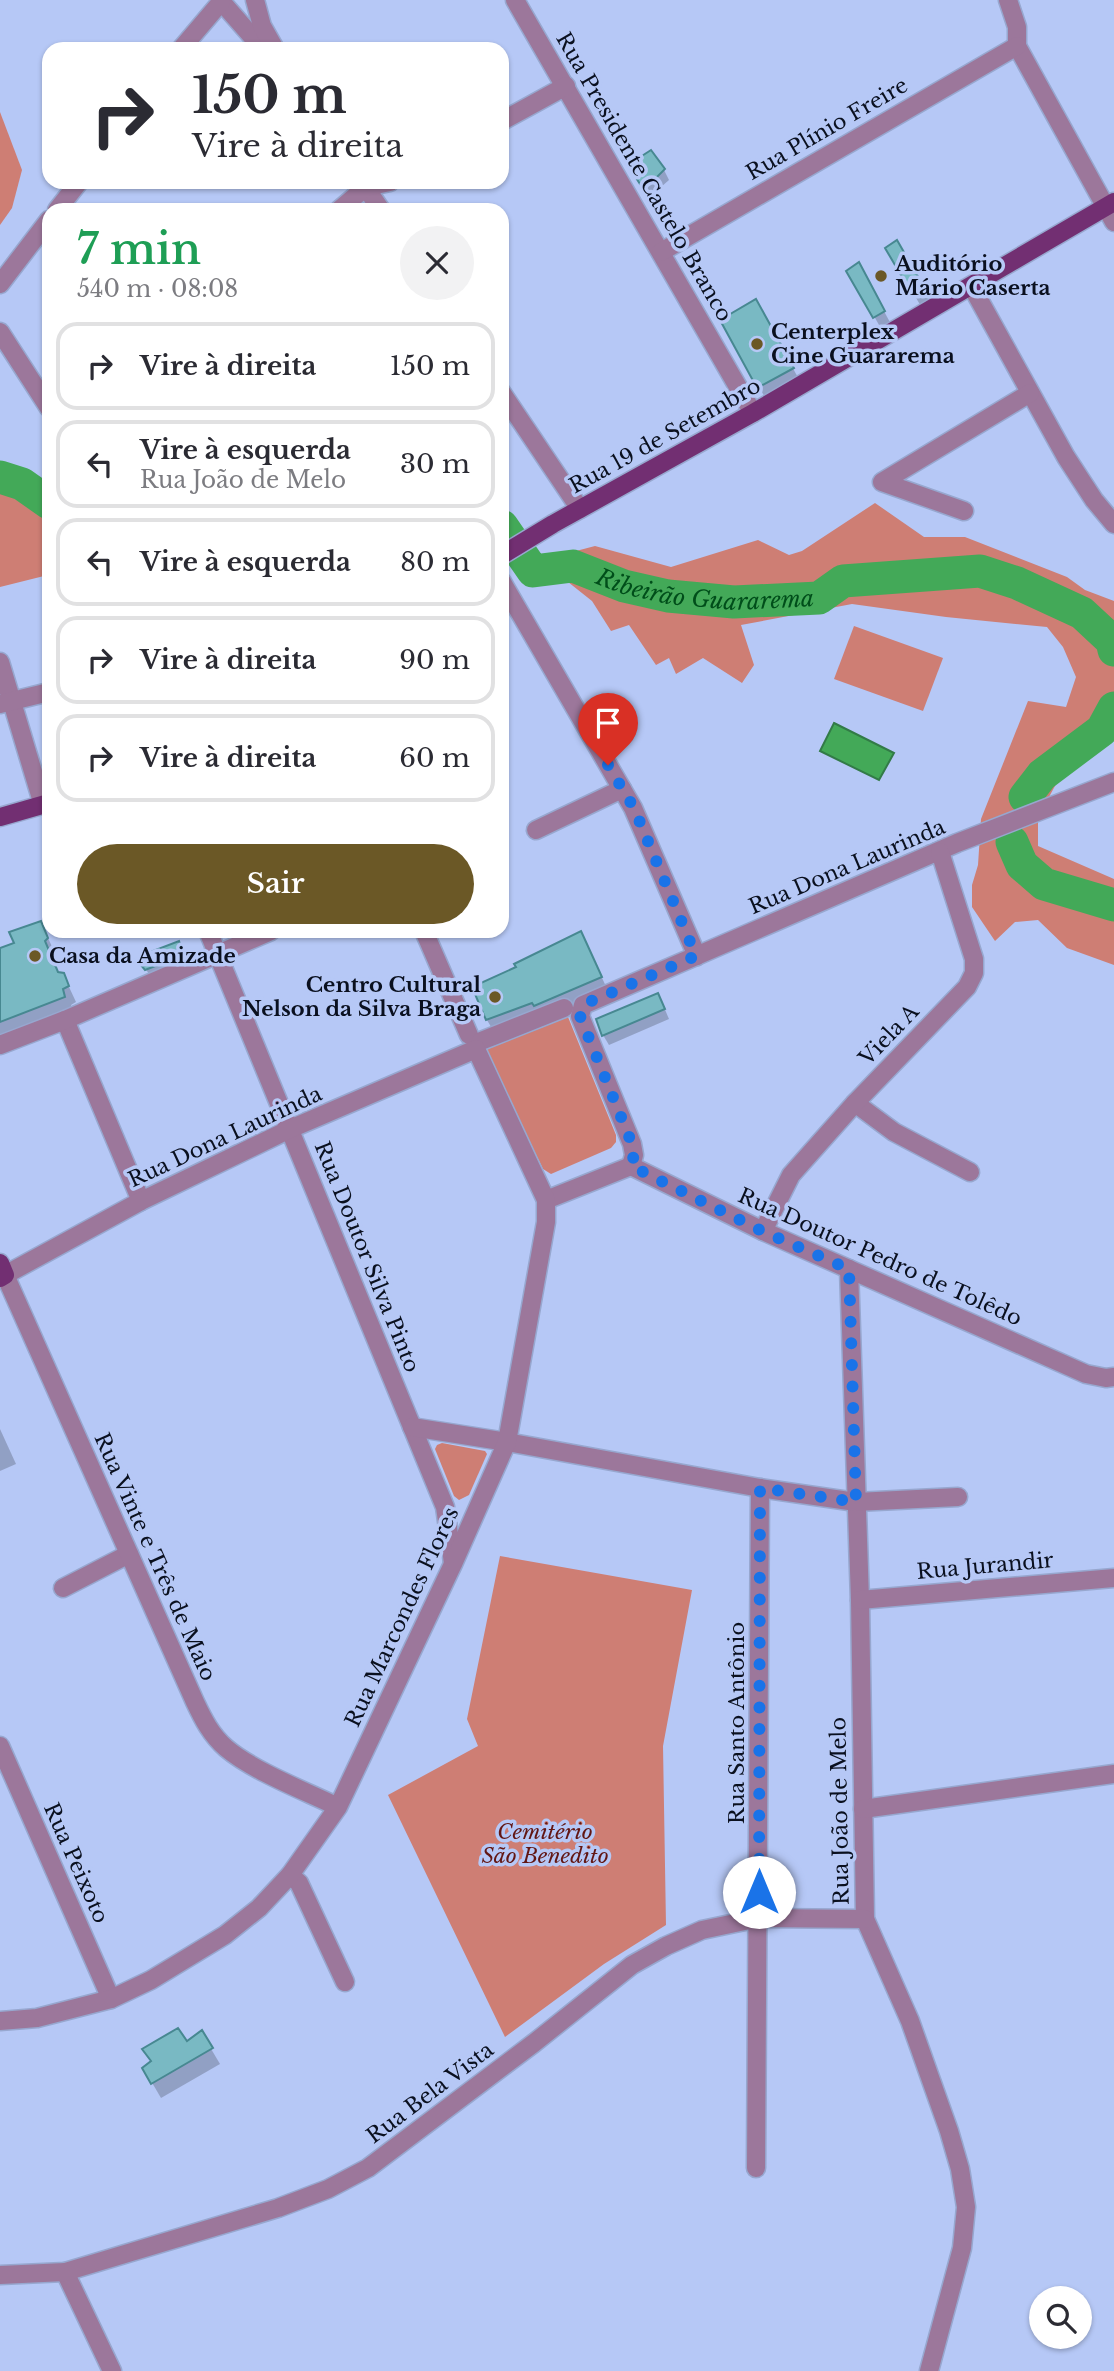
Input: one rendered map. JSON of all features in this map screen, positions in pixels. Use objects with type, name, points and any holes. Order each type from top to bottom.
[{"type":"main road","name":"Rua 19 de Setembro","points":[[509,551],[972,287],[1111,211]]},
{"type":"main road","points":[[0,817],[42,805]]},
{"type":"street","points":[[223,3],[243,8],[253,0],[271,42]]},
{"type":"street","name":"Rua Presidente Castelo Branco","points":[[514,0],[753,413]]},
{"type":"street","points":[[1008,0],[1017,27],[1017,46],[1111,211]]},
{"type":"street","points":[[187,42],[223,3]]},
{"type":"street","points":[[223,3],[257,42]]},
{"type":"street","name":"Rua Plínio Freire","points":[[661,252],[1017,46]]},
{"type":"street","points":[[509,117],[566,86]]},
{"type":"street","points":[[62,203],[74,189]]},
{"type":"street","points":[[345,203],[359,189]]},
{"type":"street","points":[[0,284],[42,229]]},
{"type":"street","points":[[972,287],[1066,457],[1094,500],[1114,524]]},
{"type":"street","points":[[0,332],[42,397]]},
{"type":"street","points":[[964,511],[881,482],[1030,393]]},
{"type":"street","points":[[509,403],[580,509]]},
{"type":"street","points":[[509,594],[634,808],[696,956]]},
{"type":"street","points":[[0,662],[6,703],[42,794]]},
{"type":"street","points":[[6,703],[42,694]]},
{"type":"street","name":"Rua Dona Laurinda","points":[[631,1166],[634,1155],[632,1144],[580,1016],[583,1005],[940,852],[1114,782]]},
{"type":"street","points":[[536,830],[622,789]]},
{"type":"street","name":"Viela A","points":[[762,1231],[791,1175],[855,1103],[967,987],[974,974],[974,959],[940,852]]},
{"type":"street","name":"Rua Doutor Silva Pinto","points":[[211,938],[445,1507],[453,1564]]},
{"type":"street","points":[[0,1045],[65,1020],[255,938]]},
{"type":"street","name":"Rua Marcondes Flores","points":[[0,2021],[37,2018],[111,1999],[151,1980],[225,1935],[259,1908],[289,1875],[338,1807],[453,1564],[507,1442],[546,1222],[545,1200],[427,938]]},
{"type":"street","name":"Rua Dona Laurinda","points":[[2,1272],[141,1201],[475,1042],[564,1008]]},
{"type":"street","points":[[65,1020],[141,1201]]},
{"type":"street","points":[[855,1103],[894,1132],[970,1172]]},
{"type":"street","points":[[545,1200],[631,1166]]},
{"type":"street","name":"Rua Doutor Pedro de Tolêdo","points":[[631,1166],[762,1231],[1086,1374],[1114,1377]]},
{"type":"street","name":"Rua João de Melo","points":[[849,1269],[865,1919],[910,2021],[949,2131],[960,2169],[966,2207],[962,2248],[929,2371]]},
{"type":"street","name":"Rua Vinte e Três de Maio","points":[[2,1272],[208,1728],[225,1747],[244,1760],[338,1807]]},
{"type":"street","points":[[412,1427],[760,1488],[856,1502],[958,1497]]},
{"type":"street","name":"Rua Santo Antônio","points":[[756,2168],[760,1488]]},
{"type":"street","points":[[445,1507],[458,1515],[477,1510]]},
{"type":"street","points":[[63,1588],[129,1554]]},
{"type":"street","name":"Rua Jurandir","points":[[859,1600],[1114,1578]]},
{"type":"street","name":"Rua Peixoto","points":[[1,1754],[111,1999]]},
{"type":"street","points":[[863,1809],[1114,1774]]},
{"type":"street","points":[[289,1875],[299,1883],[345,1982]]},
{"type":"street","name":"Rua Bela Vista","points":[[0,2275],[65,2272],[278,2208],[328,2189],[368,2168],[632,1965],[666,1945],[702,1930],[759,1919],[865,1919]]},
{"type":"street","points":[[65,2272],[112,2371]]},
{"type":"green space","points":[[0,112],[22,170],[12,208],[0,225]]},
{"type":"green space","points":[[0,493],[19,500],[42,517],[42,576],[0,587]]},
{"type":"green space","points":[[875,503],[924,537],[965,537],[1067,577],[1085,590],[1114,601],[1114,738],[1061,775],[1038,817],[1038,846],[1114,879],[1114,965],[1067,948],[1038,920],[1015,922],[995,941],[972,907],[972,885],[978,865],[981,819],[1028,701],[1066,707],[1076,677],[1063,647],[1047,627],[852,604],[741,625],[754,665],[742,683],[703,658],[676,674],[669,658],[656,665],[629,625],[611,631],[592,601],[563,578],[578,561],[576,551],[595,546],[671,567],[758,540],[789,555],[802,551]]},
{"type":"green space","points":[[854,626],[943,658],[923,711],[834,679]]},
{"type":"green space","points":[[568,1017],[616,1135],[616,1142],[611,1148],[551,1174],[543,1169],[485,1050]]},
{"type":"green space","points":[[442,1443],[485,1451],[487,1454],[469,1495],[459,1500],[454,1496],[435,1449]]},
{"type":"green space","name":"Cemitério São Benedito","points":[[500,1556],[692,1590],[663,1746],[666,1925],[604,1964],[505,2037],[388,1795],[478,1746],[467,1719]]},
{"type":"shaded area","points":[[834,723],[894,753],[879,780],[820,751]]},
{"type":"building","points":[[651,150],[665,169],[656,178],[640,184],[628,165]]},
{"type":"building","points":[[897,240],[924,287],[912,294],[885,248]]},
{"type":"building","points":[[859,262],[885,311],[873,318],[846,271]]},
{"type":"building","name":"Centerplex Cine Guararema","points":[[756,299],[794,368],[757,388],[720,320]]},
{"type":"building","points":[[41,921],[42,938],[48,938],[45,941],[58,972],[64,973],[69,986],[63,989],[65,997],[0,1022],[0,948],[14,943],[9,932]]},
{"type":"building","points":[[581,931],[602,977],[534,1006],[532,1003],[486,1020],[472,987],[516,967],[514,964]]},
{"type":"building","points":[[179,941],[184,955],[145,970],[140,964],[140,956]]},
{"type":"building","points":[[658,993],[665,1009],[602,1036],[596,1019]]},
{"type":"building","points":[[178,2028],[187,2041],[202,2030],[213,2048],[151,2084],[142,2068],[151,2061],[142,2049]]},
{"type":"waterway","points":[[0,477],[22,484],[42,498]]},
{"type":"waterway","name":"Ribeirão Guararema","points":[[509,536],[533,571],[573,566],[624,586],[668,596],[734,602],[819,598],[843,581],[980,571],[1017,583],[1082,613],[1112,641],[1114,650]]},
{"type":"waterway","name":"Ribeirão Guararema","points":[[1025,797],[1042,775],[1102,730],[1114,708]]},
{"type":"waterway","name":"Ribeirão Guararema","points":[[1012,842],[1022,865],[1044,884],[1114,905]]},
{"type":"place","name":"Auditório Mário Caserta","points":[[881,276]]},
{"type":"place","name":"Centerplex Cine Guararema","points":[[757,344]]},
{"type":"place","name":"Casa da Amizade","points":[[35,956]]},
{"type":"place","name":"Centro Cultural Nelson da Silva Braga","points":[[495,997]]},
{"type":"route","points":[[608,765],[634,808],[696,956],[583,1005],[581,1011],[580,1016],[632,1144],[634,1155],[631,1166],[762,1231],[849,1269],[856,1502],[760,1488],[759,1892]]}]
